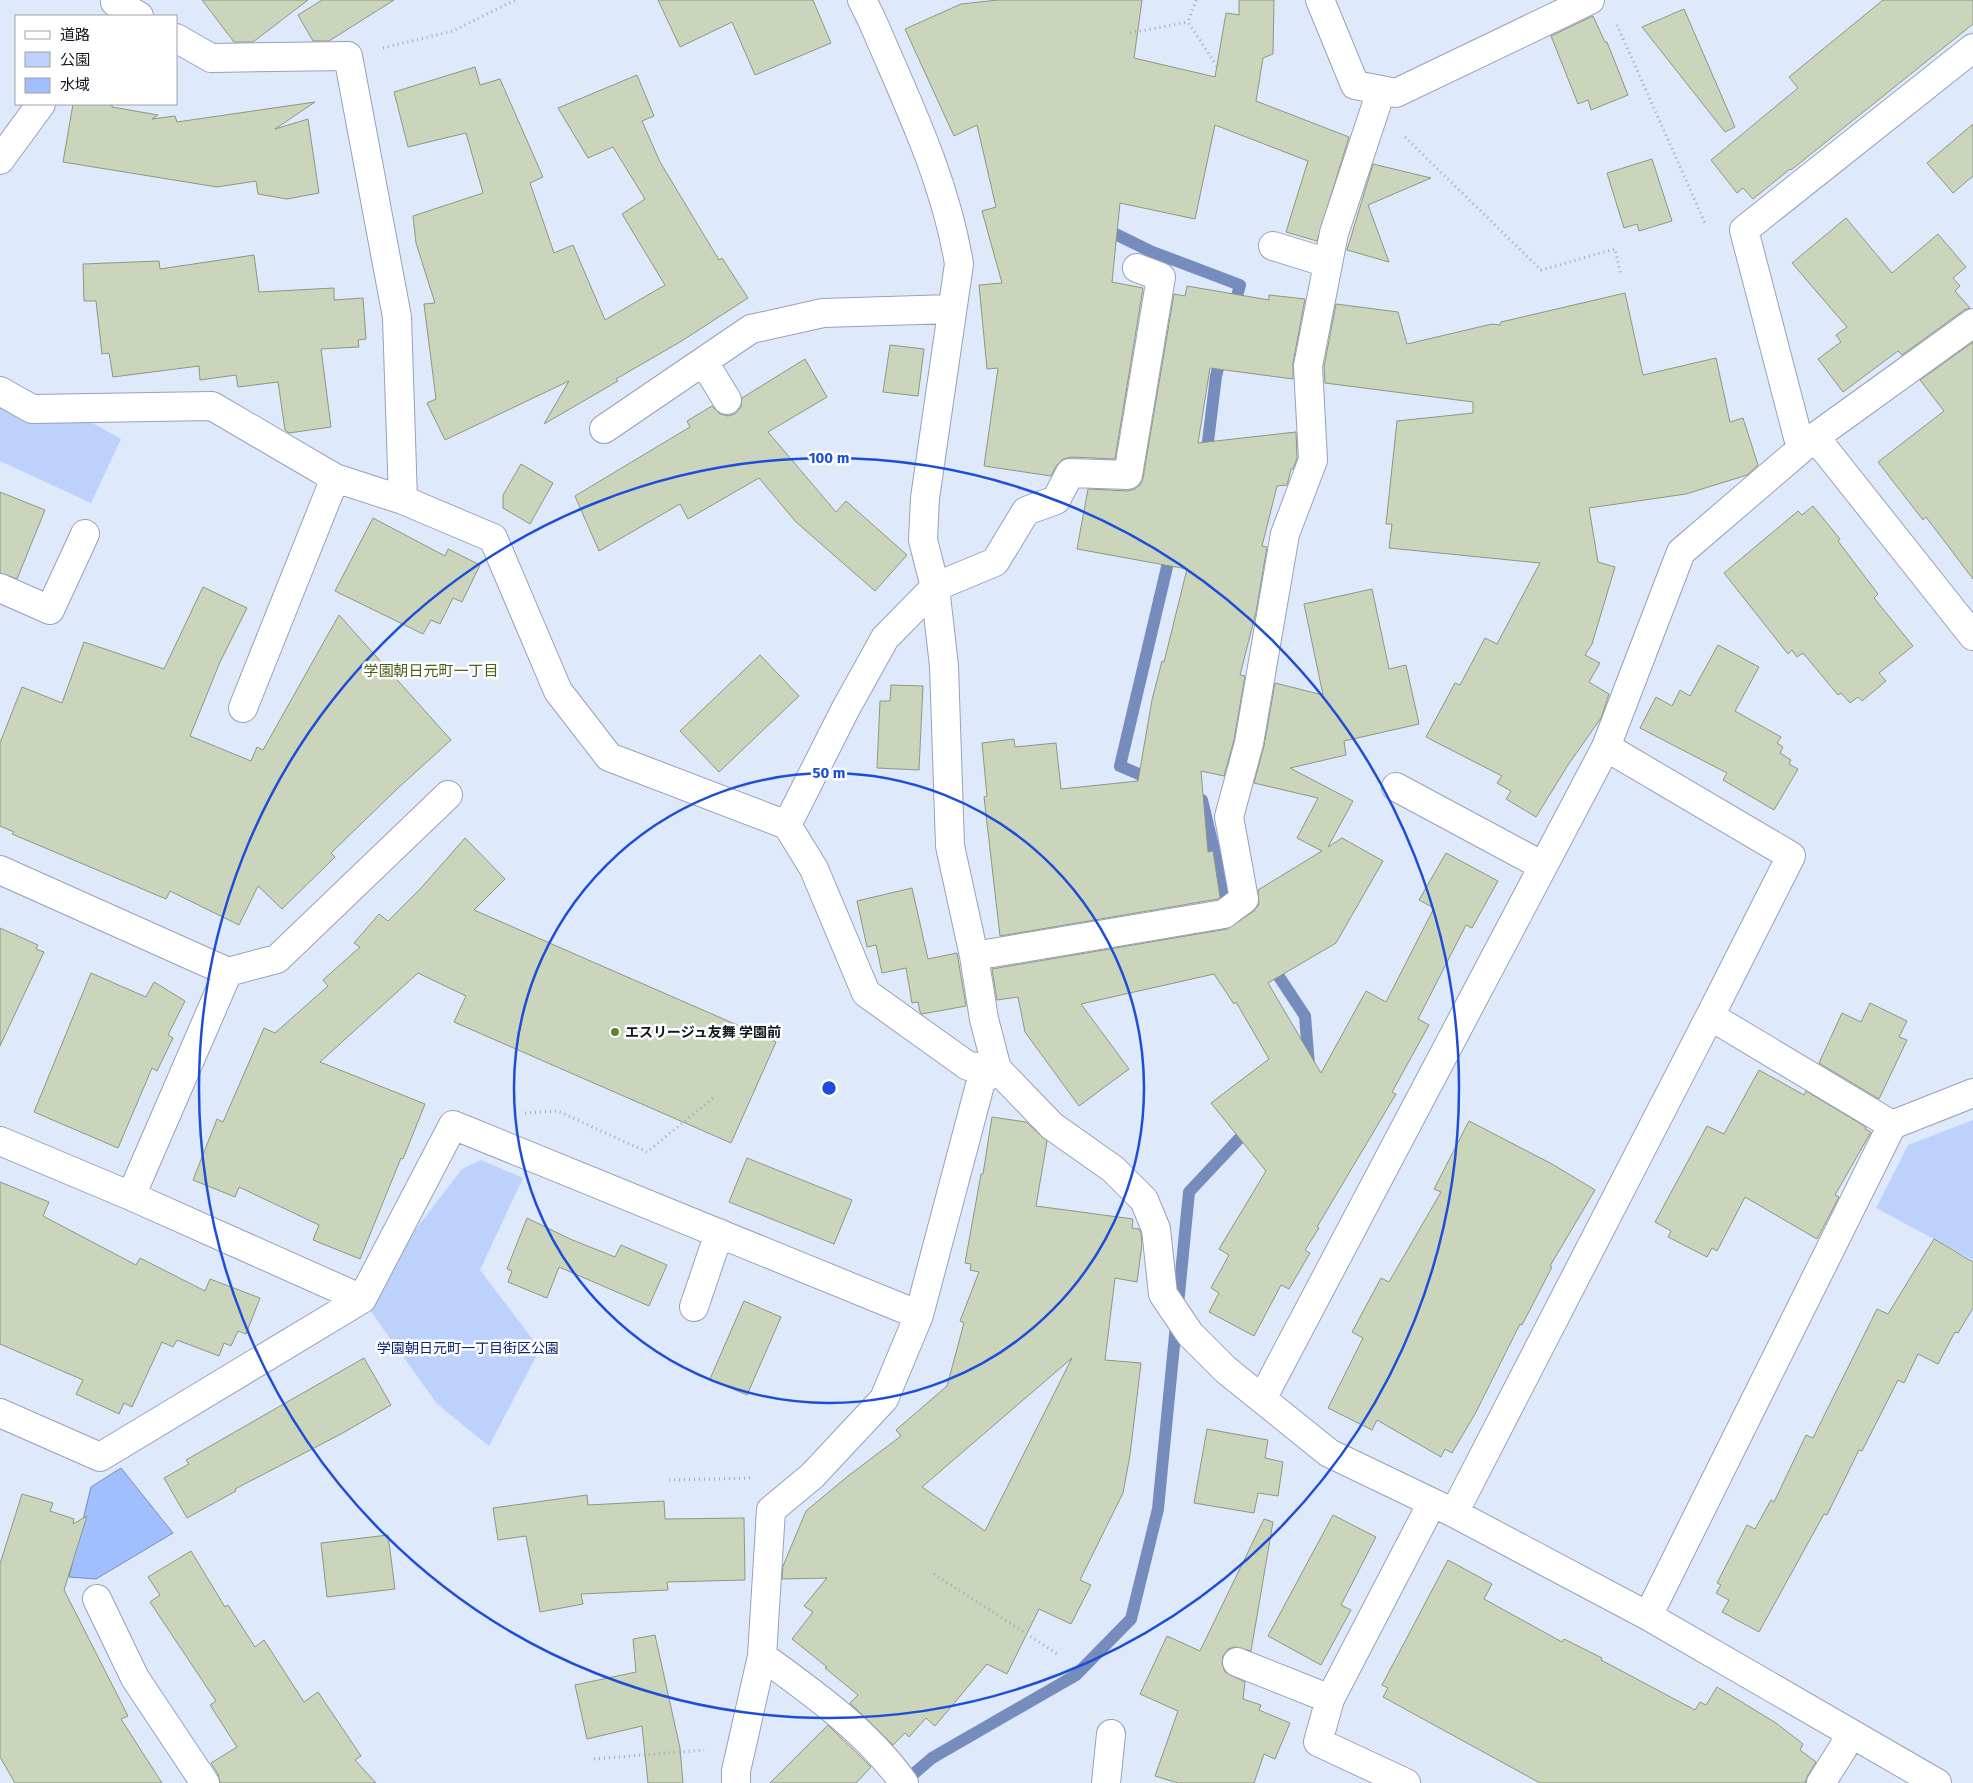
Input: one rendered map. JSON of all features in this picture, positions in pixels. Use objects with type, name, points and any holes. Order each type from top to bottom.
[{"type":"street","points":[[862,0],[938,177],[953,231],[959,264],[925,498],[923,540],[935,587],[944,666],[950,846],[974,956],[984,1019],[998,1069],[1052,1126],[1113,1169],[1144,1200],[1156,1229],[1163,1294],[1190,1334],[1226,1370],[1329,1453],[1443,1508],[1648,1616],[1937,1783]]},
{"type":"street","points":[[1320,0],[1355,85],[1396,93],[1590,0]]},
{"type":"street","points":[[112,6],[136,15]]},
{"type":"street","points":[[178,39],[211,58],[348,56],[397,317],[403,500]]},
{"type":"street","points":[[1973,48],[1744,230],[1808,443],[1973,636]]},
{"type":"street","points":[[974,956],[1224,914],[1244,899],[1229,817],[1249,743],[1285,534],[1312,460],[1308,366],[1334,233],[1381,91]]},
{"type":"street","points":[[0,160],[40,105]]},
{"type":"street","points":[[1273,246],[1328,263]]},
{"type":"street","points":[[787,825],[845,710],[885,638],[935,587],[995,562],[1026,511],[1056,500],[1070,473],[1128,476],[1161,277],[1137,268]]},
{"type":"street","points":[[604,429],[751,329],[823,313],[951,309]]},
{"type":"street","points":[[1262,1399],[1606,748],[1681,552],[1808,443],[1973,323]]},
{"type":"street","points":[[704,362],[727,400]]},
{"type":"street","points":[[0,391],[32,409],[212,406],[335,478],[403,500],[493,538],[558,691],[609,757],[787,825],[814,869],[866,993],[968,1066],[998,1069]]},
{"type":"street","points":[[243,708],[335,478]]},
{"type":"street","points":[[0,588],[50,610],[85,534]]},
{"type":"street","points":[[1406,1783],[1318,1742],[1330,1700],[1443,1508],[1710,1016],[1791,856],[1606,748]]},
{"type":"street","points":[[1396,787],[1543,866]]},
{"type":"street","points":[[0,870],[228,972],[277,960],[448,795]]},
{"type":"street","points":[[131,1196],[228,972]]},
{"type":"street","points":[[1710,1016],[1892,1125]]},
{"type":"street","points":[[736,1783],[736,1771],[762,1656],[771,1510],[812,1476],[884,1398],[919,1314],[981,1081],[998,1069]]},
{"type":"street","points":[[1648,1616],[1892,1125],[1973,1093]]},
{"type":"street","points":[[0,1413],[100,1456],[362,1299],[453,1125],[919,1314]]},
{"type":"street","points":[[0,1141],[131,1196],[362,1299]]},
{"type":"street","points":[[694,1307],[718,1233]]},
{"type":"street","points":[[97,1599],[136,1678],[205,1783]]},
{"type":"street","points":[[762,1656],[828,1704],[888,1761],[904,1783]]},
{"type":"street","points":[[1237,1662],[1330,1700]]},
{"type":"street","points":[[1106,1783],[1111,1734]]},
{"type":"street","points":[[1821,1783],[1852,1734]]},
{"type":"path","points":[[348,56],[453,31],[515,0]]},
{"type":"path","points":[[1188,22],[1196,0]]},
{"type":"path","points":[[1130,33],[1188,22]]},
{"type":"path","points":[[1188,22],[1218,68]]},
{"type":"path","points":[[1616,23],[1705,223]]},
{"type":"path","points":[[1400,132],[1541,270],[1616,250],[1621,276]]},
{"type":"path","points":[[509,1147],[520,1114],[558,1111],[647,1152],[713,1098]]},
{"type":"path","points":[[669,1480],[755,1478]]},
{"type":"path","points":[[934,1574],[1060,1655]]},
{"type":"path","points":[[594,1759],[742,1747]]},
{"type":"green space","points":[[0,394],[67,409],[121,439],[91,503],[0,461]]},
{"type":"green space","points":[[1973,1120],[1973,1260],[1876,1208],[1908,1145]]},
{"type":"green space","name":"学園朝日元町一丁目街区公園","points":[[481,1160],[523,1178],[480,1270],[540,1349],[489,1446],[437,1404],[362,1299],[462,1169]]},
{"type":"water","points":[[121,1468],[173,1533],[96,1579],[69,1577],[91,1487]]},
{"type":"building","points":[[202,0],[308,0],[253,42],[234,42]]},
{"type":"building","points":[[322,0],[394,0],[329,41],[313,41],[298,15]]},
{"type":"building","points":[[658,0],[813,0],[831,43],[755,75],[732,22],[680,47]]},
{"type":"building","points":[[998,0],[1142,0],[1134,58],[1215,77],[1226,13],[1239,15],[1239,0],[1274,0],[1273,54],[1263,58],[1256,101],[1349,137],[1317,241],[1286,232],[1308,161],[1215,125],[1195,219],[1120,203],[1112,282],[1143,288],[1115,459],[1071,457],[1063,459],[1056,466],[1051,476],[984,466],[998,368],[987,369],[979,285],[1002,283],[982,211],[996,207],[977,125],[954,136],[905,29],[961,4]]},
{"type":"building","points":[[1883,0],[1973,0],[1973,24],[1753,199],[1743,188],[1737,193],[1711,160],[1798,88],[1789,77]]},
{"type":"building","points":[[1684,9],[1735,127],[1725,132],[1642,27]]},
{"type":"building","points":[[1593,16],[1605,42],[1607,42],[1628,95],[1591,110],[1588,100],[1578,104],[1551,36]]},
{"type":"building","points":[[475,67],[480,85],[500,79],[543,177],[530,183],[554,253],[573,245],[605,320],[665,285],[622,214],[645,199],[613,147],[588,158],[558,108],[637,75],[654,116],[642,121],[660,162],[719,260],[722,258],[748,298],[680,342],[616,379],[618,381],[544,424],[569,381],[445,440],[427,403],[436,399],[424,304],[435,303],[416,243],[413,216],[483,193],[466,133],[408,147],[394,92]]},
{"type":"building","points":[[315,102],[275,129],[308,119],[319,193],[287,199],[258,194],[256,181],[217,187],[63,162],[73,105],[112,105],[112,107],[158,115],[152,119],[175,116],[177,122]]},
{"type":"building","points":[[1973,124],[1973,176],[1953,193],[1927,163]]},
{"type":"building","points":[[1652,159],[1672,221],[1639,231],[1637,224],[1624,228],[1607,173]]},
{"type":"building","points":[[1373,164],[1431,178],[1368,205],[1389,262],[1347,250]]},
{"type":"building","points":[[1846,218],[1892,273],[1938,234],[1966,267],[1953,278],[1960,286],[1955,291],[1970,308],[1964,310],[1902,355],[1898,351],[1843,392],[1818,359],[1841,342],[1836,335],[1847,327],[1792,263]]},
{"type":"building","points":[[254,255],[259,292],[334,288],[334,300],[363,298],[366,339],[358,340],[359,347],[321,349],[331,427],[289,433],[285,430],[278,382],[238,387],[236,375],[200,380],[199,366],[113,377],[109,353],[102,354],[96,301],[84,301],[83,264],[159,261],[160,269]]},
{"type":"building","points":[[1187,286],[1269,300],[1269,295],[1305,299],[1293,363],[1293,379],[1210,368],[1198,443],[1296,432],[1297,458],[1293,469],[1291,469],[1287,485],[1277,486],[1262,546],[1267,547],[1256,612],[1240,675],[1245,676],[1234,740],[1224,776],[1201,771],[1208,852],[1213,851],[1220,897],[1218,899],[1000,936],[984,797],[987,796],[982,743],[1014,739],[1015,747],[1056,743],[1061,789],[1138,781],[1152,700],[1162,661],[1164,662],[1187,569],[1077,549],[1088,489],[1128,491],[1140,485],[1143,478],[1174,294],[1185,296]]},
{"type":"building","points":[[1625,293],[1643,375],[1716,358],[1730,422],[1743,418],[1758,465],[1747,475],[1686,494],[1589,508],[1598,562],[1615,567],[1592,644],[1585,655],[1600,663],[1589,682],[1609,694],[1601,718],[1568,765],[1536,817],[1506,799],[1511,791],[1497,783],[1502,776],[1426,737],[1455,683],[1460,685],[1485,638],[1497,644],[1540,563],[1389,548],[1392,524],[1386,524],[1397,421],[1473,413],[1473,402],[1325,383],[1324,367],[1336,304],[1398,312],[1407,344],[1492,324],[1500,325],[1501,322]]},
{"type":"building","points":[[1973,342],[1973,579],[1926,517],[1923,520],[1878,462],[1944,411],[1920,380]]},
{"type":"building","points":[[890,345],[924,349],[918,396],[883,392]]},
{"type":"building","points":[[805,359],[827,397],[768,432],[836,512],[846,501],[907,555],[875,591],[796,522],[759,478],[688,519],[680,504],[599,551],[575,496],[690,427],[687,421],[712,406],[720,414],[728,416],[735,414],[741,407],[742,398]]},
{"type":"building","points":[[521,464],[553,483],[530,524],[503,508],[503,495]]},
{"type":"building","points":[[0,492],[45,510],[17,579],[0,573]]},
{"type":"building","points":[[1813,506],[1840,539],[1838,541],[1878,594],[1874,598],[1913,646],[1879,673],[1886,681],[1862,701],[1858,697],[1850,703],[1841,693],[1838,695],[1803,653],[1797,657],[1792,650],[1788,654],[1724,573],[1798,511],[1802,515]]},
{"type":"building","points":[[373,518],[445,556],[448,549],[480,565],[462,602],[453,598],[440,624],[431,620],[423,634],[335,591]]},
{"type":"building","points":[[203,587],[247,608],[220,662],[190,736],[251,761],[257,747],[263,750],[339,615],[451,740],[331,853],[335,857],[282,909],[258,886],[239,925],[170,891],[166,899],[12,834],[14,832],[0,826],[0,743],[22,687],[62,703],[84,642],[164,669]]},
{"type":"building","points":[[1372,589],[1389,669],[1406,665],[1419,724],[1344,741],[1346,755],[1290,768],[1353,801],[1328,847],[1342,838],[1383,861],[1336,943],[1268,983],[1321,1073],[1366,991],[1386,1002],[1434,908],[1419,900],[1446,853],[1498,881],[1472,928],[1466,925],[1418,1019],[1429,1025],[1392,1092],[1396,1094],[1317,1227],[1319,1228],[1305,1250],[1310,1253],[1289,1289],[1281,1285],[1254,1336],[1209,1312],[1219,1293],[1211,1288],[1229,1255],[1219,1249],[1266,1171],[1211,1103],[1269,1059],[1236,1002],[1234,1004],[1214,974],[1081,1004],[1129,1069],[1079,1106],[1025,1032],[1018,997],[997,1000],[992,969],[1227,929],[1254,911],[1259,904],[1258,890],[1322,851],[1297,838],[1318,798],[1254,783],[1264,746],[1275,683],[1323,695],[1304,604]]},
{"type":"building","points":[[1718,645],[1759,667],[1735,711],[1781,737],[1777,743],[1783,747],[1780,753],[1791,760],[1789,764],[1798,769],[1774,810],[1723,780],[1727,773],[1640,728],[1656,697],[1672,706],[1680,690],[1690,696]]},
{"type":"building","points":[[760,655],[799,696],[719,772],[680,731]]},
{"type":"building","points":[[891,685],[923,686],[919,770],[877,768],[880,701],[890,701]]},
{"type":"building","points":[[465,838],[505,879],[474,910],[776,1042],[731,1143],[454,1022],[466,996],[418,973],[320,1062],[425,1104],[360,1259],[313,1240],[319,1225],[239,1187],[235,1197],[193,1180],[217,1119],[223,1122],[264,1028],[275,1033],[328,986],[323,980],[360,947],[354,943],[379,914],[388,921],[422,887]]},
{"type":"building","points":[[912,888],[928,959],[957,953],[966,1006],[922,1014],[918,1002],[912,1003],[906,968],[882,973],[876,945],[867,947],[857,901]]},
{"type":"building","points":[[0,928],[38,945],[36,949],[44,952],[0,1046]]},
{"type":"building","points":[[91,973],[146,997],[154,982],[185,1001],[168,1035],[173,1038],[157,1071],[152,1068],[118,1148],[34,1112]]},
{"type":"building","points":[[1870,1003],[1907,1021],[1899,1037],[1907,1040],[1879,1099],[1819,1063],[1842,1013],[1861,1022]]},
{"type":"building","points":[[1759,1070],[1804,1095],[1806,1091],[1866,1127],[1865,1129],[1871,1132],[1835,1195],[1839,1197],[1817,1239],[1745,1197],[1717,1251],[1712,1248],[1707,1257],[1668,1237],[1671,1231],[1655,1222],[1707,1126],[1724,1134]]},
{"type":"building","points":[[992,1117],[1026,1122],[1047,1141],[1036,1206],[1133,1219],[1132,1228],[1139,1229],[1142,1244],[1137,1282],[1115,1278],[1105,1360],[1141,1363],[1130,1455],[1123,1493],[1080,1580],[1091,1585],[1071,1624],[1039,1609],[1007,1674],[987,1664],[935,1726],[926,1718],[909,1737],[905,1733],[893,1745],[850,1703],[858,1695],[792,1639],[813,1612],[804,1606],[827,1578],[782,1579],[783,1566],[806,1511],[901,1436],[896,1430],[947,1386],[964,1323],[960,1321],[979,1272],[970,1270],[971,1264],[965,1263],[981,1174],[983,1174]],"holes":[[[1072,1358],[985,1531],[922,1487]]]},
{"type":"building","points":[[1469,1121],[1552,1164],[1595,1190],[1550,1266],[1552,1267],[1522,1325],[1520,1324],[1475,1414],[1452,1453],[1445,1449],[1441,1457],[1377,1420],[1372,1430],[1328,1408],[1363,1338],[1352,1332],[1381,1278],[1389,1282],[1441,1192],[1434,1189]]},
{"type":"building","points":[[747,1158],[852,1200],[834,1244],[729,1202]]},
{"type":"building","points":[[0,1182],[49,1202],[43,1216],[136,1265],[140,1258],[205,1291],[210,1279],[260,1298],[246,1334],[238,1331],[231,1346],[224,1343],[219,1356],[177,1340],[173,1347],[162,1342],[132,1407],[124,1403],[119,1414],[76,1394],[83,1380],[0,1344]]},
{"type":"building","points":[[527,1218],[570,1239],[615,1257],[621,1245],[667,1265],[649,1306],[559,1267],[547,1298],[508,1282],[512,1271],[507,1269]]},
{"type":"building","points":[[1934,1239],[1973,1262],[1973,1308],[1958,1333],[1955,1332],[1938,1364],[1918,1354],[1904,1383],[1898,1380],[1862,1451],[1859,1450],[1827,1515],[1824,1514],[1759,1632],[1722,1612],[1729,1600],[1716,1593],[1721,1585],[1717,1583],[1747,1525],[1755,1529],[1771,1500],[1774,1502],[1806,1435],[1813,1438],[1877,1309],[1888,1314]]},
{"type":"building","points":[[744,1301],[781,1317],[747,1395],[710,1379]]},
{"type":"building","points":[[364,1358],[391,1405],[341,1434],[235,1489],[236,1491],[187,1518],[164,1478],[189,1464],[186,1460]]},
{"type":"building","points":[[1207,1429],[1268,1440],[1265,1458],[1283,1462],[1278,1496],[1258,1493],[1254,1513],[1194,1503]]},
{"type":"building","points":[[22,1494],[53,1503],[50,1511],[74,1519],[73,1524],[87,1516],[64,1590],[128,1716],[121,1719],[162,1783],[15,1783],[0,1757],[0,1564]]},
{"type":"building","points":[[587,1495],[588,1505],[664,1501],[665,1519],[744,1518],[745,1580],[667,1582],[668,1590],[581,1594],[583,1604],[540,1612],[526,1536],[498,1540],[493,1508]]},
{"type":"building","points":[[1333,1515],[1376,1537],[1341,1605],[1351,1610],[1321,1665],[1268,1636]]},
{"type":"building","points":[[1264,1519],[1273,1522],[1251,1651],[1235,1647],[1228,1649],[1223,1656],[1222,1664],[1225,1672],[1245,1682],[1243,1699],[1261,1705],[1259,1710],[1290,1723],[1275,1759],[1264,1754],[1254,1783],[1178,1783],[1155,1776],[1178,1711],[1140,1694],[1167,1636],[1200,1651]]},
{"type":"building","points":[[388,1535],[395,1589],[327,1597],[321,1543]]},
{"type":"building","points":[[191,1551],[225,1607],[228,1605],[255,1647],[264,1640],[304,1702],[318,1692],[361,1756],[355,1760],[376,1783],[220,1783],[218,1774],[211,1763],[237,1747],[210,1705],[216,1701],[150,1602],[160,1595],[148,1577]]},
{"type":"building","points":[[1448,1560],[1492,1584],[1484,1599],[1562,1642],[1564,1639],[1602,1658],[1601,1660],[1695,1710],[1700,1702],[1706,1705],[1717,1687],[1776,1723],[1803,1744],[1800,1750],[1816,1762],[1805,1783],[1540,1783],[1383,1697],[1388,1688],[1382,1685]]},
{"type":"building","points":[[655,1635],[680,1748],[683,1783],[648,1783],[642,1726],[587,1739],[575,1685],[636,1672],[633,1639]]},
{"type":"building","points":[[828,1725],[871,1767],[856,1783],[770,1783]]},
{"type":"waterway","points":[[1103,228],[1150,251],[1240,285],[1233,311]]},
{"type":"waterway","points":[[1206,458],[1216,376],[1222,354]]},
{"type":"waterway","points":[[1155,781],[1120,766],[1171,550]]},
{"type":"waterway","points":[[1197,798],[1202,800],[1225,896],[1251,934]]},
{"type":"waterway","points":[[1270,963],[1305,1016],[1309,1065]]},
{"type":"waterway","points":[[903,1783],[932,1758],[1076,1675],[1131,1619],[1158,1509],[1189,1192],[1251,1126]]},
{"type":"place","name":"エスリージュ友舞 学園前","points":[[615,1032]]},
{"type":"district","name":"学園朝日元町一丁目","points":[[431,671]]}]
